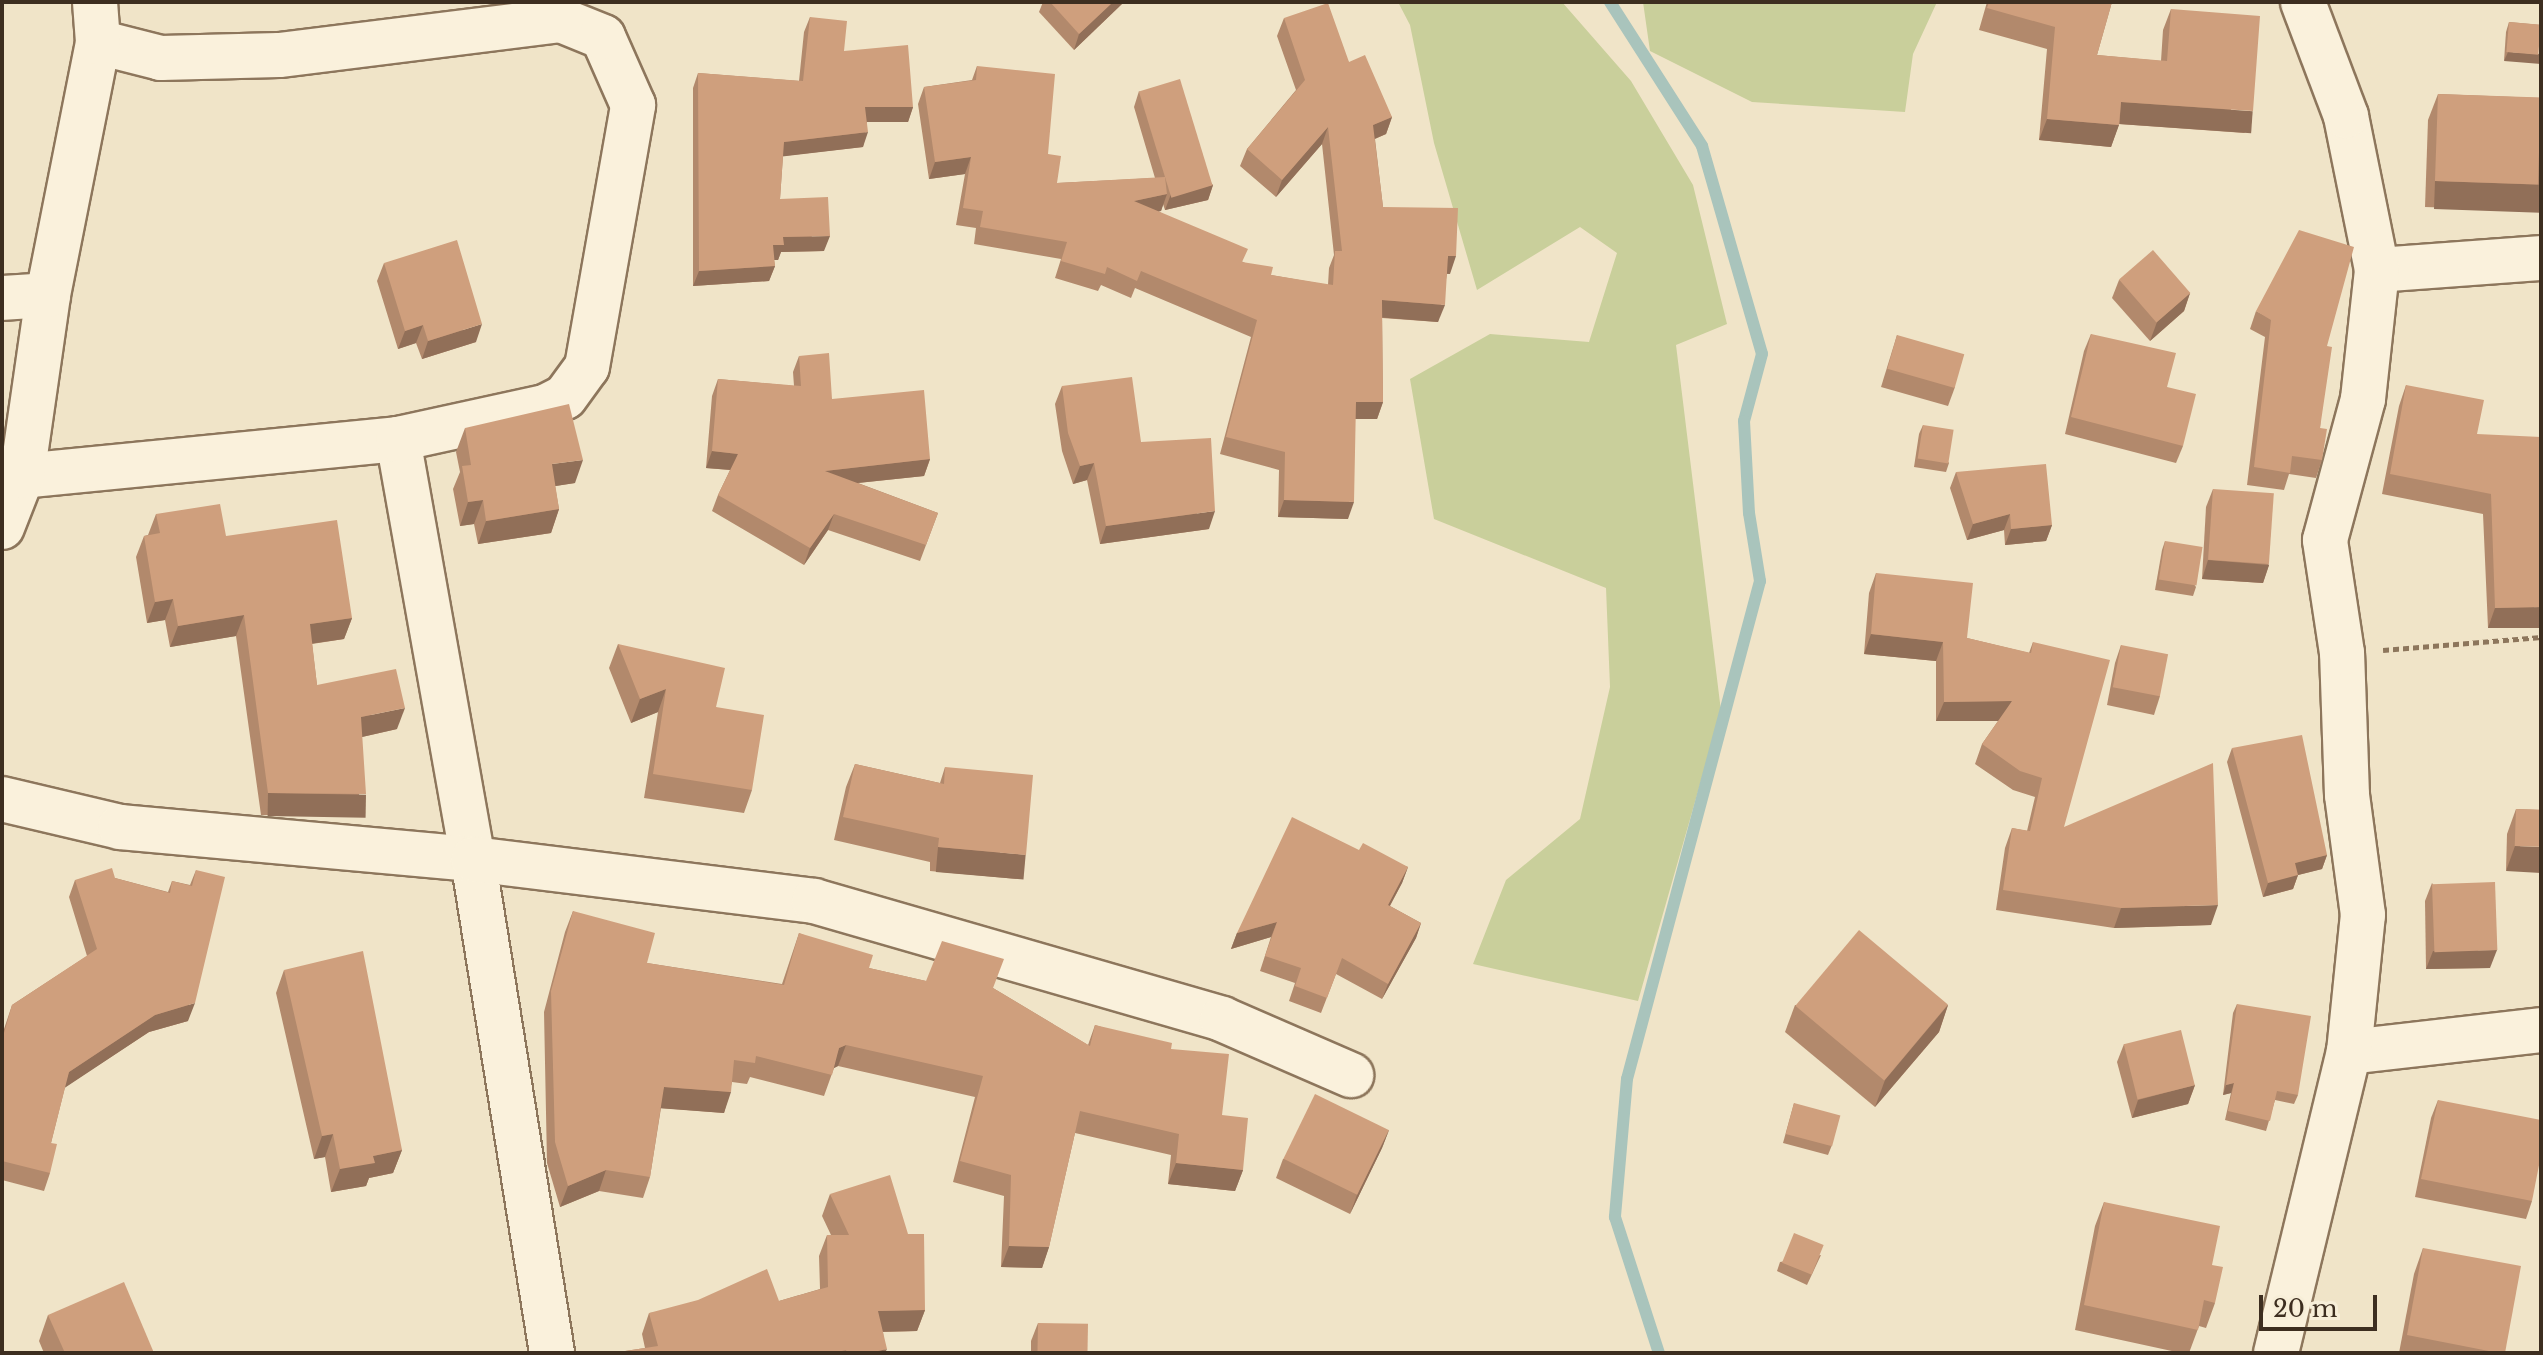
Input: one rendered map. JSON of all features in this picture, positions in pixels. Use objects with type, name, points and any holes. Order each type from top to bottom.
[{"type":"street","points":[[2276,1353],[2349,1052],[2363,915],[2347,795],[2342,653],[2325,540],[2363,399],[2377,270],[2346,116],[2303,2]]},
{"type":"street","points":[[2,527],[22,476],[48,295],[96,22],[161,58],[279,55],[561,20],[603,37],[633,105],[587,367],[578,387],[545,407],[398,439],[22,476]]},
{"type":"street","points":[[2377,270],[2541,258]]},
{"type":"street","points":[[2,298],[48,295]]},
{"type":"street","points":[[398,439],[473,859],[552,1353]]},
{"type":"street","points":[[2,799],[120,827],[473,859],[814,901],[1222,1019],[1351,1075]]},
{"type":"street","points":[[2349,1052],[2541,1030]]},
{"type":"path","points":[[2342,653],[2541,637]]},
{"type":"green space","points":[[1398,2],[1562,2],[1631,81],[1693,185],[1727,324],[1676,345],[1721,711],[1638,1001],[1473,964],[1506,880],[1580,819],[1610,687],[1606,588],[1434,519],[1410,379],[1490,334],[1589,342],[1617,253],[1580,227],[1477,290],[1434,143],[1410,25]]},
{"type":"green space","points":[[1643,2],[1937,2],[1913,54],[1905,112],[1752,102],[1650,51]]},
{"type":"building","points":[[1050,2],[1113,2],[1079,34]]},
{"type":"building","points":[[1989,2],[2112,2],[2097,55],[2167,61],[2171,9],[2260,16],[2253,111],[2121,102],[2119,125],[2047,119],[2055,27],[1987,8]]},
{"type":"building","points":[[1328,3],[1349,62],[1365,55],[1392,117],[1373,125],[1383,207],[1458,208],[1456,256],[1448,256],[1445,305],[1382,300],[1383,402],[1356,402],[1354,502],[1284,500],[1285,452],[1226,437],[1257,320],[1141,271],[1137,281],[1107,267],[1105,274],[1061,261],[1067,242],[980,227],[983,211],[963,208],[971,157],[935,162],[924,87],[976,80],[977,66],[1055,74],[1048,154],[1061,156],[1057,183],[1165,177],[1167,194],[1134,201],[1248,249],[1242,262],[1273,267],[1271,275],[1333,285],[1335,251],[1342,251],[1328,127],[1282,180],[1247,149],[1305,80],[1284,18]]},
{"type":"building","points":[[810,17],[847,21],[844,51],[908,45],[913,107],[865,107],[868,132],[784,142],[780,199],[828,197],[830,236],[783,237],[784,245],[773,245],[775,266],[699,271],[698,73],[803,81]]},
{"type":"building","points":[[2509,22],[2541,25],[2538,55],[2506,52]]},
{"type":"building","points":[[1180,79],[1212,185],[1171,198],[1139,92]]},
{"type":"building","points":[[2438,94],[2541,98],[2538,185],[2435,181]]},
{"type":"building","points":[[2299,230],[2354,247],[2327,346],[2332,347],[2320,428],[2327,429],[2322,460],[2292,456],[2290,473],[2254,467],[2271,320],[2256,311]]},
{"type":"building","points":[[457,240],[482,324],[428,341],[423,325],[405,331],[384,263]]},
{"type":"building","points":[[2153,250],[2190,293],[2156,323],[2119,280]]},
{"type":"building","points":[[2091,334],[2176,353],[2167,387],[2196,394],[2183,446],[2071,417]]},
{"type":"building","points":[[1897,335],[1964,354],[1955,388],[1887,369]]},
{"type":"building","points":[[829,353],[832,399],[924,390],[930,459],[825,471],[938,513],[926,545],[834,514],[810,548],[718,495],[738,454],[712,451],[718,379],[801,386],[799,356]]},
{"type":"building","points":[[1132,377],[1141,442],[1211,438],[1215,511],[1106,526],[1094,463],[1080,466],[1068,433],[1062,386]]},
{"type":"building","points":[[2406,385],[2484,400],[2477,434],[2541,437],[2541,607],[2495,608],[2491,494],[2390,474]]},
{"type":"building","points":[[569,404],[583,460],[552,464],[559,509],[486,521],[483,500],[468,502],[462,466],[471,465],[465,428]]},
{"type":"building","points":[[1923,425],[1954,430],[1948,463],[1918,459]]},
{"type":"building","points":[[2046,464],[2052,525],[2011,529],[2010,514],[1973,524],[1956,472]]},
{"type":"building","points":[[2213,489],[2274,493],[2269,564],[2208,560]]},
{"type":"building","points":[[220,504],[226,536],[337,520],[352,618],[310,624],[317,685],[396,669],[405,708],[361,717],[366,794],[268,793],[244,615],[178,626],[173,599],[155,602],[144,536],[160,533],[156,514]]},
{"type":"building","points":[[2165,541],[2203,547],[2196,585],[2159,580]]},
{"type":"building","points":[[1876,573],[1973,583],[1967,638],[2031,653],[2033,642],[2110,660],[2064,827],[2213,763],[2218,905],[2121,908],[2003,890],[2012,828],[2030,831],[2042,778],[2020,771],[1982,744],[2012,701],[1944,702],[1943,642],[1871,634]]},
{"type":"building","points":[[618,644],[725,668],[716,707],[764,715],[752,790],[653,774],[666,689],[640,699]]},
{"type":"building","points":[[2121,645],[2168,654],[2160,696],[2113,687]]},
{"type":"building","points":[[2302,735],[2327,855],[2295,863],[2298,875],[2268,883],[2232,748]]},
{"type":"building","points":[[855,764],[944,784],[945,767],[1033,775],[1026,855],[938,847],[939,838],[843,817]]},
{"type":"building","points":[[2516,809],[2541,810],[2540,847],[2515,846]]},
{"type":"building","points":[[1292,817],[1359,850],[1363,843],[1408,867],[1388,905],[1421,923],[1388,984],[1342,958],[1327,998],[1295,986],[1301,968],[1265,956],[1277,922],[1237,933]]},
{"type":"building","points":[[112,868],[115,878],[170,893],[172,881],[192,886],[196,870],[225,877],[195,1003],[155,1015],[69,1072],[51,1143],[57,1144],[50,1173],[2,1161],[2,1040],[12,1005],[97,949],[75,880]]},
{"type":"building","points":[[2495,882],[2497,950],[2434,952],[2432,884]]},
{"type":"building","points":[[573,911],[655,933],[647,963],[784,985],[799,933],[873,955],[869,968],[926,981],[942,941],[1004,959],[993,988],[1090,1046],[1095,1025],[1172,1043],[1171,1049],[1229,1054],[1222,1115],[1248,1118],[1243,1170],[1176,1163],[1179,1134],[1080,1111],[1049,1247],[1009,1246],[1011,1175],[960,1161],[983,1076],[846,1045],[839,1048],[832,1075],[756,1056],[755,1063],[734,1060],[731,1092],[664,1087],[650,1177],[606,1170],[568,1186],[555,1142],[551,991]]},
{"type":"building","points":[[1859,930],[1948,1005],[1884,1080],[1795,1006]]},
{"type":"building","points":[[363,951],[402,1150],[373,1156],[375,1163],[340,1169],[333,1134],[322,1136],[284,970]]},
{"type":"building","points":[[2237,1004],[2311,1016],[2298,1095],[2277,1091],[2270,1121],[2228,1111],[2234,1083],[2226,1085]]},
{"type":"building","points":[[2181,1030],[2195,1085],[2138,1100],[2124,1044]]},
{"type":"building","points":[[1315,1094],[1389,1130],[1357,1195],[1283,1159]]},
{"type":"building","points":[[2438,1100],[2541,1120],[2541,1155],[2532,1201],[2421,1179]]},
{"type":"building","points":[[1794,1103],[1840,1115],[1832,1146],[1786,1134]]},
{"type":"building","points":[[890,1175],[908,1234],[924,1234],[925,1310],[878,1311],[887,1349],[869,1353],[847,1353],[846,1350],[834,1353],[612,1353],[658,1346],[649,1313],[698,1300],[767,1269],[779,1301],[828,1287],[827,1235],[849,1235],[830,1194]]},
{"type":"building","points":[[2104,1202],[2220,1226],[2212,1265],[2223,1267],[2215,1303],[2204,1300],[2198,1330],[2084,1305]]},
{"type":"building","points":[[1794,1233],[1824,1245],[1812,1275],[1782,1263]]},
{"type":"building","points":[[2423,1248],[2521,1266],[2505,1353],[2407,1335]]},
{"type":"building","points":[[124,1282],[154,1353],[65,1353],[48,1315]]},
{"type":"building","points":[[1038,1323],[1088,1324],[1087,1353],[1037,1353]]},
{"type":"waterway","points":[[1610,2],[1702,146],[1762,354],[1744,421],[1749,513],[1760,581],[1627,1079],[1615,1217],[1659,1353]]}]
